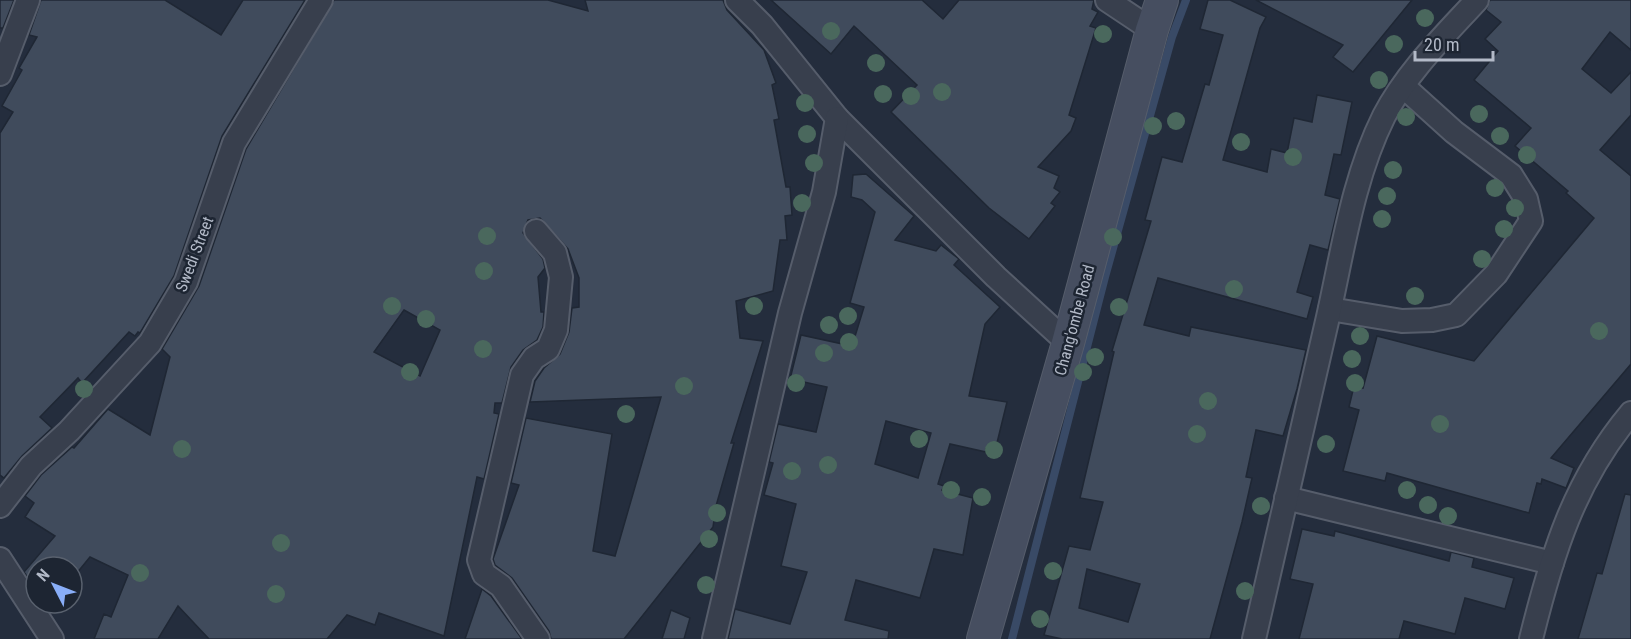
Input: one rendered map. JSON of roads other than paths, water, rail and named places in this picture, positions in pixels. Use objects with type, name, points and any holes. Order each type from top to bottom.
[{"type":"street","points":[[0,74],[28,0]]},
{"type":"street","name":"Swedi Street","points":[[0,506],[31,466],[69,430],[150,343],[186,282],[234,143],[321,0]]},
{"type":"street","points":[[737,0],[762,25],[837,118],[996,277],[1068,343]]},
{"type":"street","points":[[1107,0],[1152,30]]},
{"type":"street","name":"Chang'ombe Road","points":[[984,639],[1162,0]]},
{"type":"street","points":[[1254,639],[1349,222],[1371,149],[1384,116],[1403,86],[1428,54],[1477,0]]},
{"type":"street","points":[[1330,309],[1402,321],[1432,320],[1456,315],[1496,274],[1531,221],[1526,199],[1511,175],[1454,132],[1403,86]]},
{"type":"street","points":[[714,639],[790,313],[824,192],[837,118]]},
{"type":"street","points":[[536,231],[555,253],[561,277],[556,330],[548,349],[534,358],[522,375],[479,560],[484,574],[501,586],[538,639]]},
{"type":"street","points":[[1531,639],[1564,522],[1588,475],[1631,413]]},
{"type":"street","points":[[1286,498],[1552,563]]},
{"type":"street","points":[[0,559],[52,639]]},
{"type":"waterway","points":[[1012,639],[1105,277],[1172,37],[1186,0]]}]
